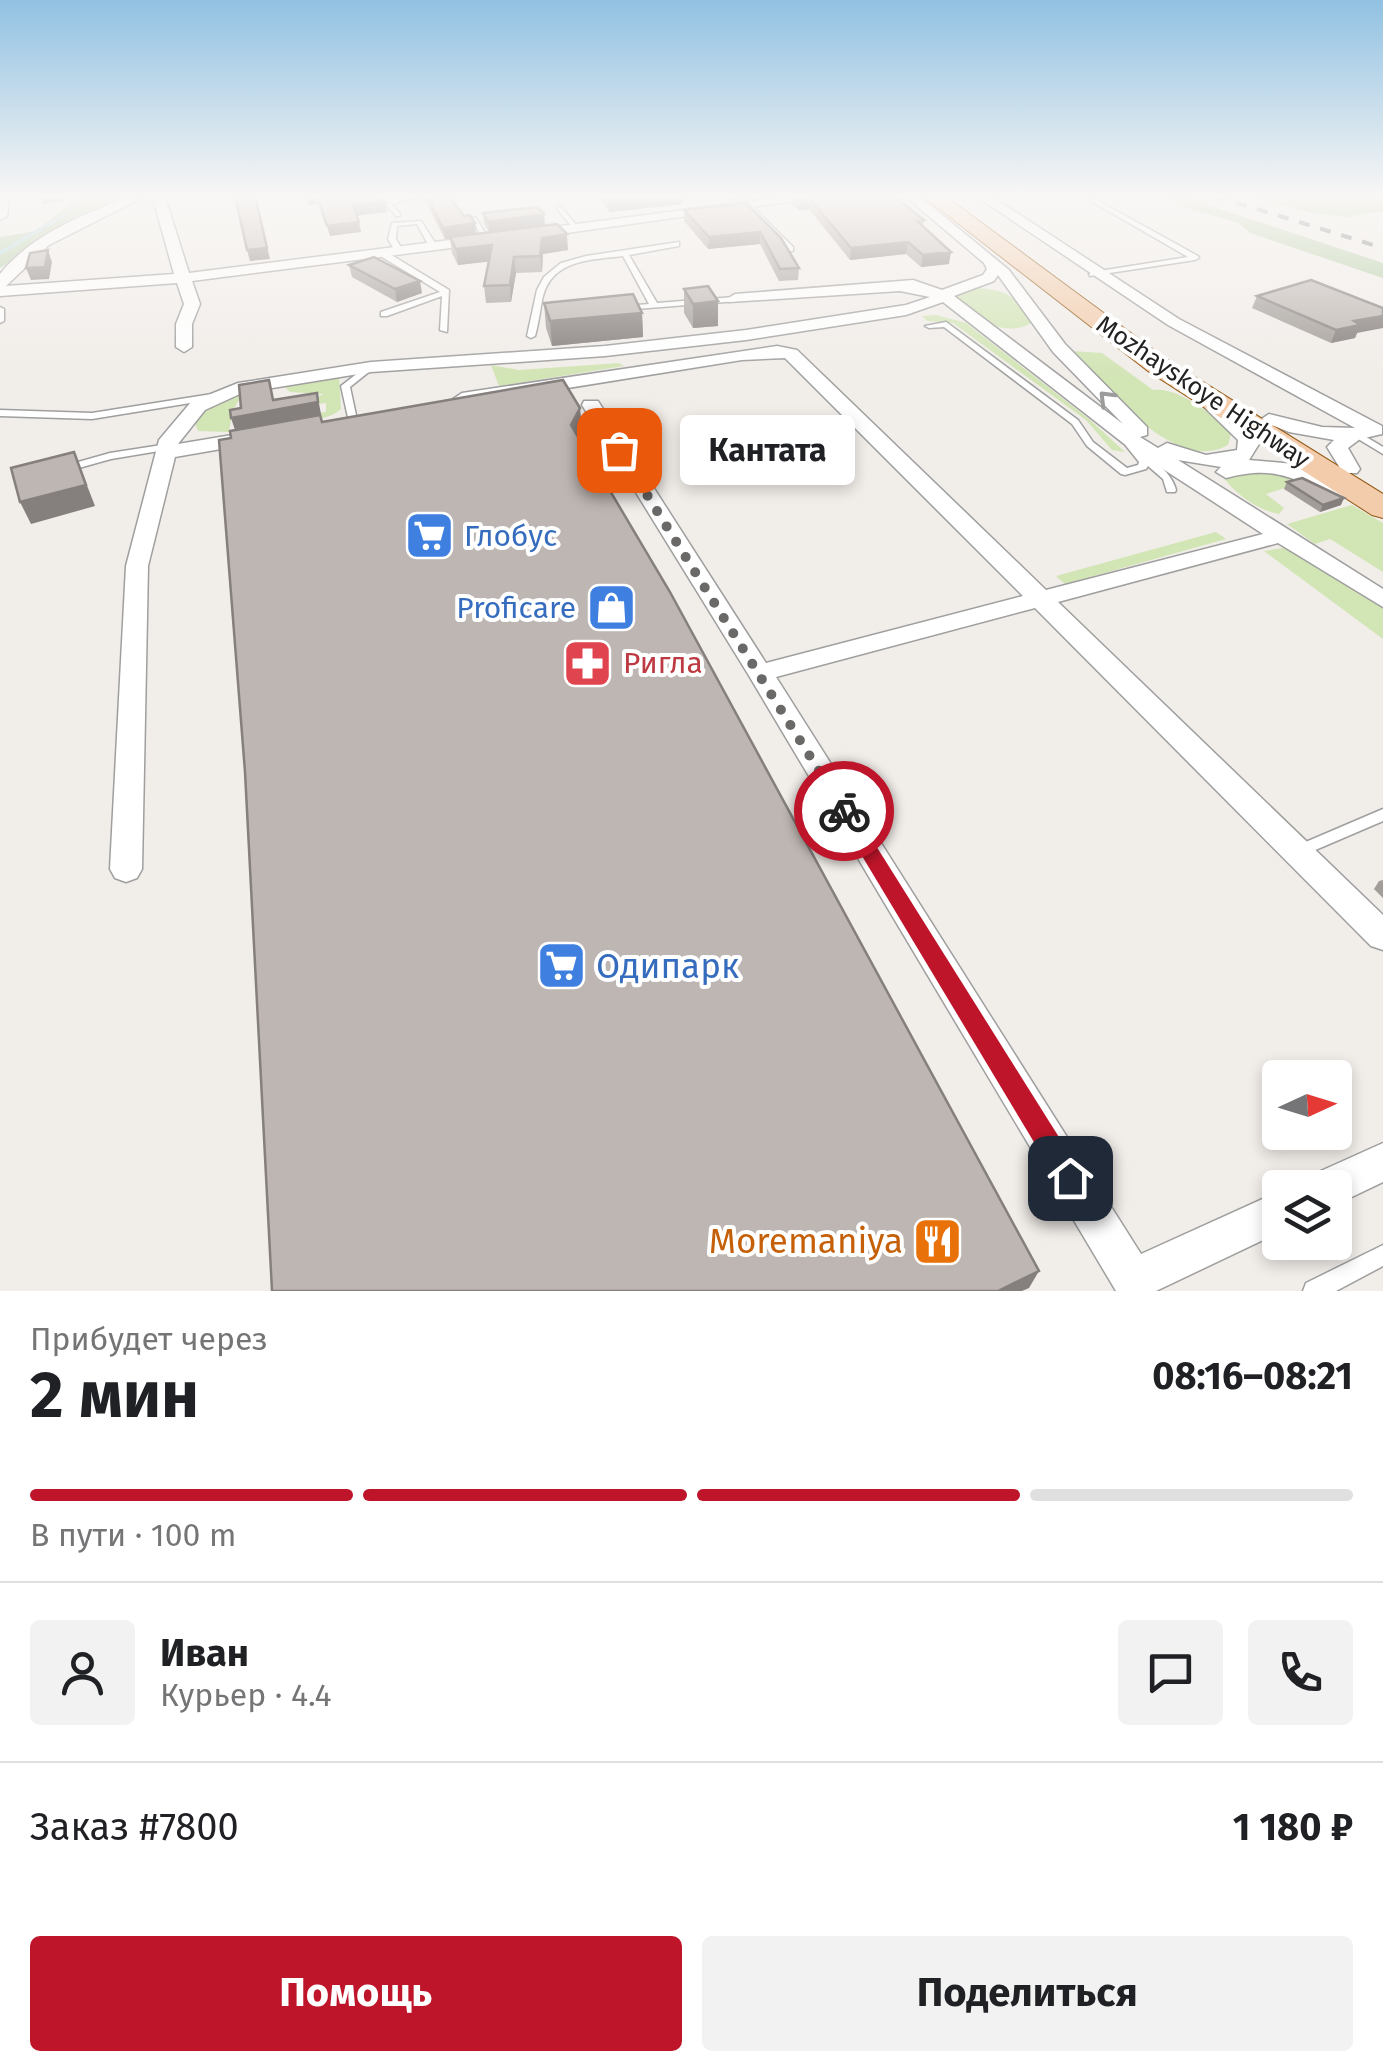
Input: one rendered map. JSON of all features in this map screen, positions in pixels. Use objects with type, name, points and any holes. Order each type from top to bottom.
[{"type":"main road","name":"Mozhayskoye Highway","points":[[1010,256],[1190,387],[1383,501]]},
{"type":"main road","name":"Mozhayskoye Highway","points":[[1032,256],[1124,325],[1350,470],[1383,501]]},
{"type":"street","points":[[0,288],[15,261],[23,256]]},
{"type":"street","points":[[176,256],[180,278],[192,304],[184,324],[184,347]]},
{"type":"street","points":[[0,288],[180,278],[364,256]]},
{"type":"street","points":[[978,256],[1028,301],[1070,360],[1141,443],[1383,600]]},
{"type":"street","points":[[1068,256],[1367,433]]},
{"type":"street","points":[[735,299],[900,286],[991,268]]},
{"type":"street","points":[[906,310],[991,268]]},
{"type":"street","points":[[900,286],[951,291],[991,286],[1028,301]]},
{"type":"street","points":[[951,291],[974,321],[1104,420],[1176,466]]},
{"type":"street","points":[[126,869],[136,566],[167,450],[180,423],[212,397],[238,388],[371,367],[605,351],[746,335],[906,310],[940,309],[1016,333],[1034,330],[1042,322]]},
{"type":"street","points":[[443,402],[686,362],[778,351],[791,354],[1383,936]]},
{"type":"street","points":[[1141,443],[1220,462],[1245,454],[1249,444],[1246,438],[1190,387]]},
{"type":"street","points":[[591,405],[1133,1280],[1262,1219]]},
{"type":"street","points":[[344,421],[374,416]]},
{"type":"street","points":[[1269,420],[1319,434],[1367,433]]},
{"type":"street","points":[[1350,470],[1337,447],[1367,433]]},
{"type":"street","points":[[167,450],[266,435]]},
{"type":"street","points":[[1228,501],[1218,486],[1224,473],[1242,466],[1267,465],[1383,501]]},
{"type":"street","points":[[760,673],[1280,536]]},
{"type":"street","points":[[1352,1177],[1383,1162]]},
{"type":"lane","points":[[396,256],[446,292]]},
{"type":"lane","points":[[531,336],[539,314],[541,288],[563,264],[585,256]]},
{"type":"lane","points":[[626,256],[654,305]]},
{"type":"lane","points":[[1093,274],[1195,258],[1192,256]]},
{"type":"lane","points":[[384,314],[446,292]]},
{"type":"lane","points":[[444,330],[446,292]]},
{"type":"lane","points":[[608,310],[735,299]]},
{"type":"lane","points":[[0,309],[0,321]]},
{"type":"lane","points":[[539,314],[556,313]]},
{"type":"lane","points":[[930,326],[946,324],[1075,422],[1090,444],[1125,472],[1142,467],[1141,443]]},
{"type":"lane","points":[[344,421],[344,386],[371,367]]},
{"type":"lane","points":[[0,413],[92,416],[212,397]]},
{"type":"lane","points":[[1104,420],[1141,443],[1168,478],[1170,490]]},
{"type":"lane","points":[[1367,433],[1383,451]]},
{"type":"lane","points":[[58,471],[110,456],[167,450]]},
{"type":"lane","points":[[1296,852],[1383,816]]},
{"type":"lane","points":[[1314,1291],[1383,1255]]},
{"type":"green space","points":[[0,256],[20,256],[0,268]]},
{"type":"green space","points":[[1319,256],[1363,256],[1383,263],[1383,278]]},
{"type":"green space","points":[[977,288],[1010,296],[1034,320],[1025,326],[1002,328],[978,319],[955,295]]},
{"type":"green space","points":[[936,315],[966,323],[1089,419],[1125,452],[1112,450],[1086,420],[953,323],[927,321],[922,316]]},
{"type":"green space","points":[[1073,351],[1102,353],[1153,390],[1173,393],[1195,404],[1231,434],[1228,445],[1207,451],[1186,448],[1164,438],[1122,404]]},
{"type":"green space","points":[[619,363],[624,366],[499,386],[491,365],[519,370]]},
{"type":"green space","points":[[339,377],[341,409],[325,417],[295,416],[326,412],[326,403],[298,406],[324,394],[290,392],[285,387],[251,393],[239,400],[229,432],[198,431],[195,424],[207,410],[240,393]]},
{"type":"green space","points":[[1262,469],[1307,481],[1266,494],[1284,508],[1279,514],[1248,501],[1224,478],[1232,472]]},
{"type":"green space","points":[[1352,505],[1383,523],[1383,572],[1330,539],[1315,544],[1287,524]]},
{"type":"green space","points":[[1216,532],[1226,539],[1065,584],[1056,576]]},
{"type":"green space","points":[[1289,547],[1383,604],[1383,639],[1264,551]]},
{"type":"building","points":[[29,256],[47,256],[45,267],[26,268]]},
{"type":"building","points":[[490,256],[534,256],[514,257],[510,285],[484,286]]},
{"type":"building","points":[[773,256],[792,256],[799,268],[780,269]]},
{"type":"building","points":[[374,257],[420,281],[395,289],[349,265]]},
{"type":"building","points":[[1311,280],[1383,308],[1383,316],[1354,321],[1360,325],[1336,330],[1257,296]]},
{"type":"building","points":[[708,286],[718,301],[693,304],[684,289]]},
{"type":"building","points":[[633,294],[642,313],[550,321],[544,303]]},
{"type":"building","points":[[269,380],[273,400],[317,393],[318,402],[231,418],[230,410],[241,408],[239,385]]},
{"type":"building","name":"Одипарк","points":[[563,380],[580,408],[571,425],[670,592],[1039,1271],[998,1291],[272,1291],[245,772],[219,440],[231,438],[230,431],[320,415],[322,422]]},
{"type":"building","points":[[74,452],[86,485],[20,502],[11,468]]},
{"type":"building","points":[[1302,478],[1344,498],[1323,505],[1287,482]]},
{"type":"way so far","points":[[619,450],[844,811]]},
{"type":"place","name":"Кантата","points":[[619,450]]},
{"type":"place","name":"Глобус","points":[[429,536]]},
{"type":"place","name":"Proficare","points":[[611,608]]},
{"type":"place","name":"Ригла","points":[[588,663]]},
{"type":"place","name":"Одипарк","points":[[561,966]]},
{"type":"place","name":"Moremaniya","points":[[938,1241]]},
{"type":"route","points":[[844,811],[1070,1178]]}]
